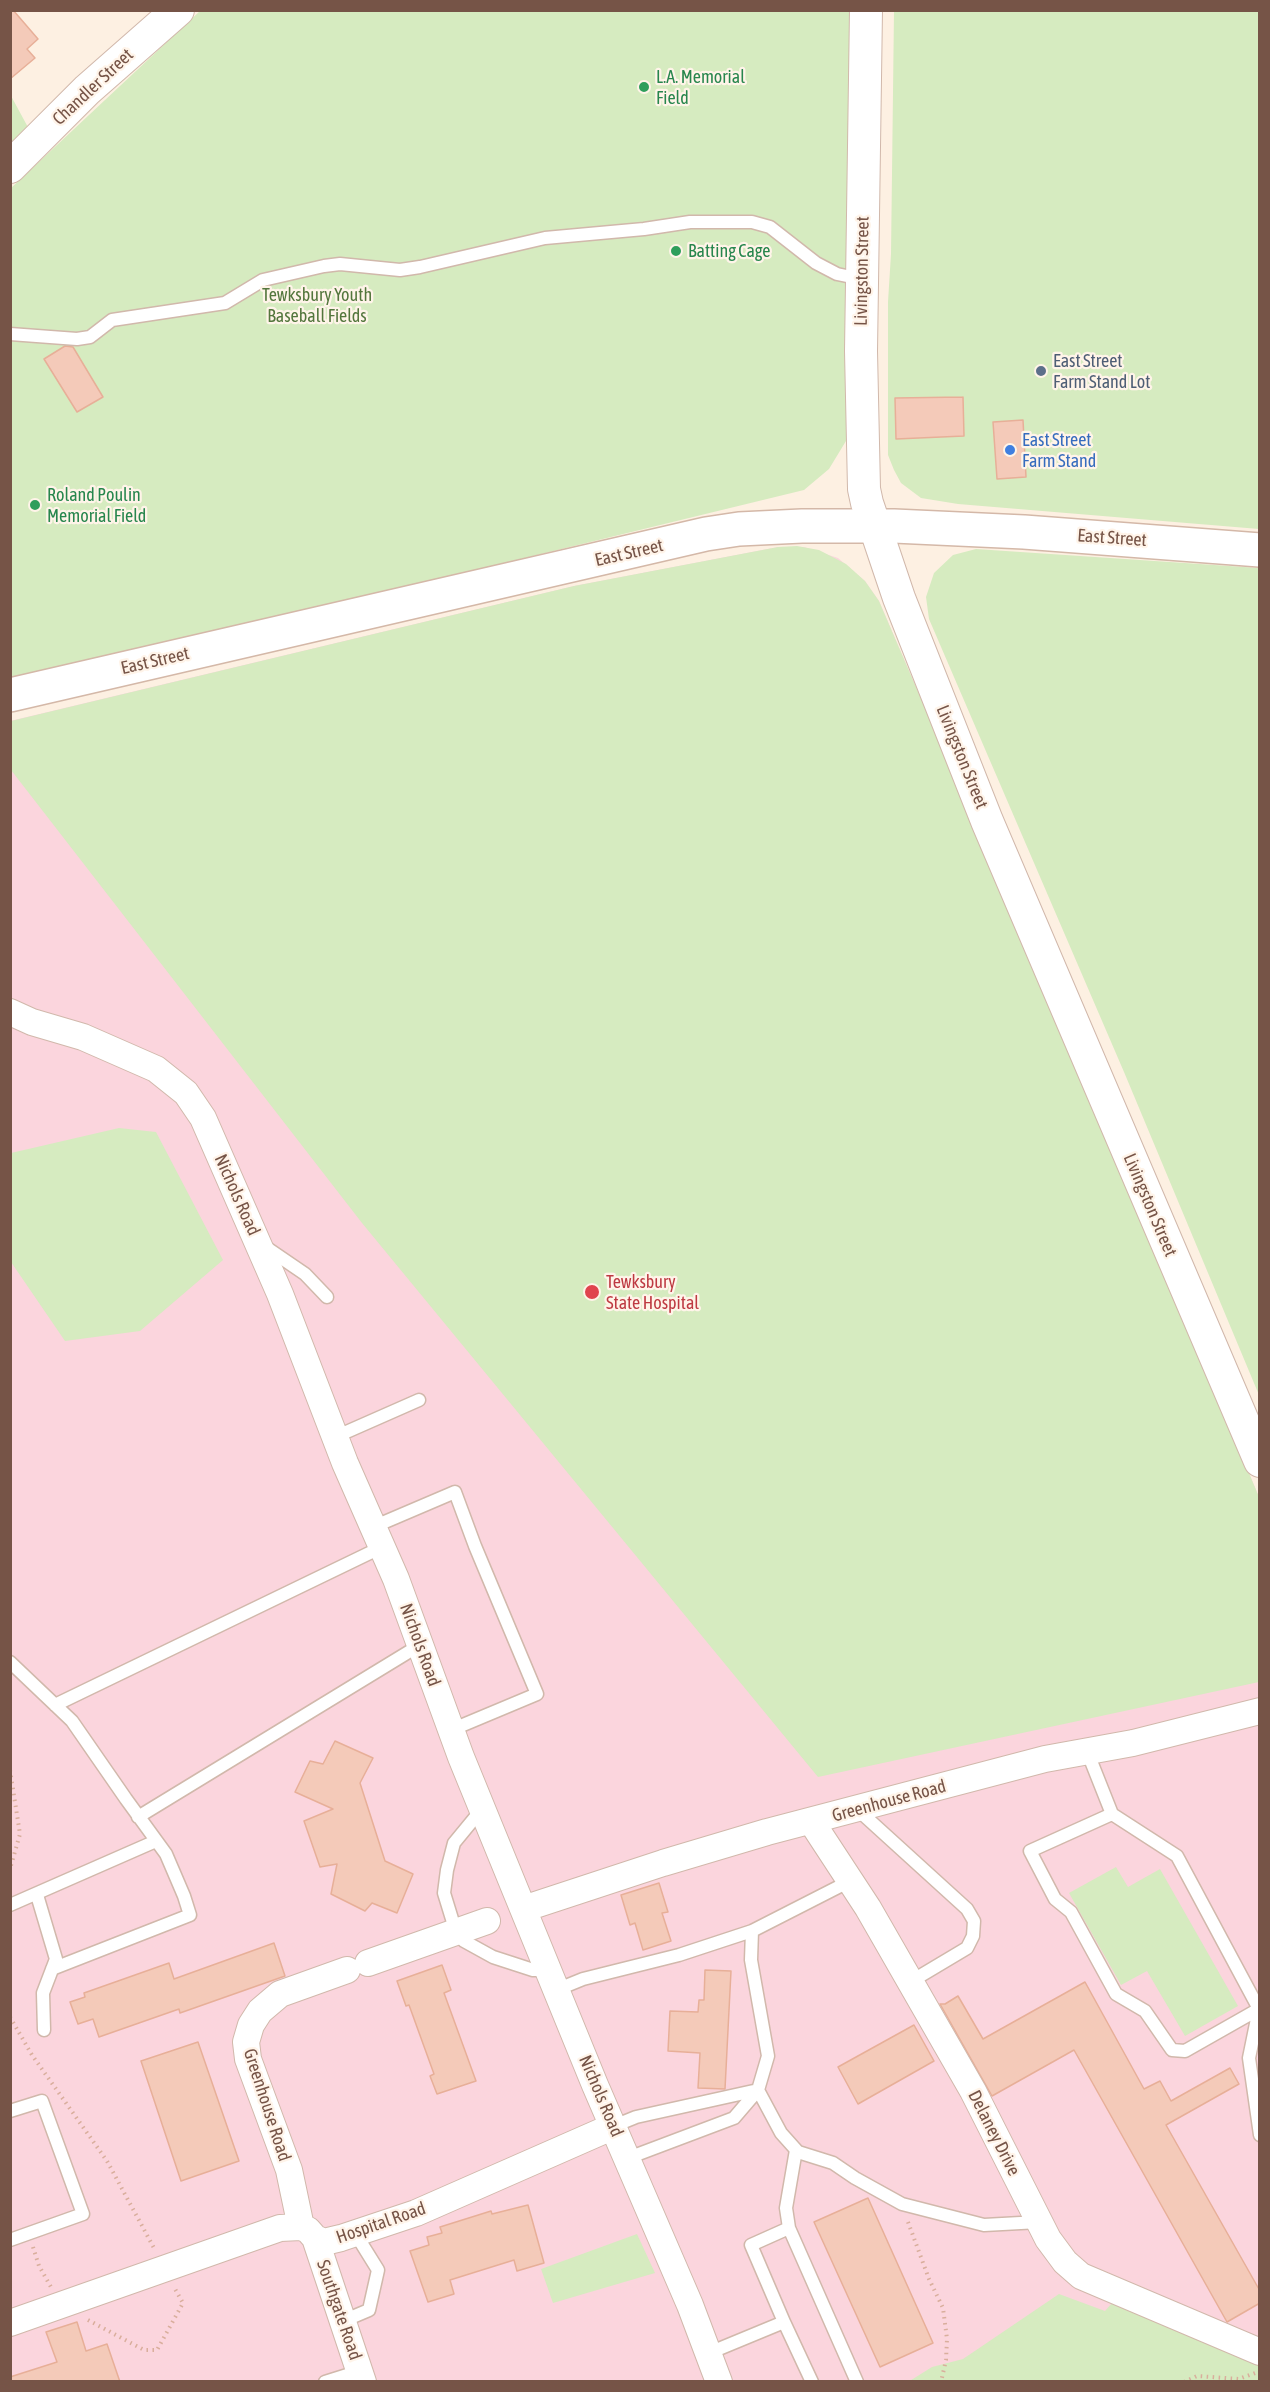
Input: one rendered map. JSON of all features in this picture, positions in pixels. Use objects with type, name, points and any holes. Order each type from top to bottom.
[{"type":"main road","name":"East Street","points":[[10,695],[706,534],[739,529],[875,526],[1024,532],[1260,550]]},
{"type":"street","name":"Chandler Street","points":[[10,167],[87,90],[178,10]]},
{"type":"street","name":"Livingston Street","points":[[866,10],[861,351],[864,489],[899,598],[987,822],[1260,1461]]},
{"type":"street","name":"Nichols Road","points":[[10,1012],[32,1022],[83,1037],[156,1070],[186,1093],[202,1118],[258,1242],[420,1645],[482,1809],[709,2353],[719,2382]]},
{"type":"street","name":"Greenhouse Road","points":[[523,1909],[663,1863],[811,1821],[1045,1759],[1133,1743],[1260,1711]]},
{"type":"street","name":"Delaney Drive","points":[[811,1821],[850,1881],[974,2091],[1039,2222],[1059,2254],[1081,2276],[1260,2352]]},
{"type":"street","name":"Greenhouse Road","points":[[308,2232],[289,2170],[248,2059],[246,2042],[251,2025],[260,2011],[280,1994],[487,1921]]},
{"type":"street","name":"Hospital Road","points":[[10,2323],[280,2228],[308,2232],[324,2242],[355,2233],[416,2213],[614,2126]]},
{"type":"street","name":"Southgate Road","points":[[308,2232],[343,2321],[361,2376]]},
{"type":"lane","points":[[10,334],[77,339],[90,337],[112,320],[225,303],[263,280],[324,266],[340,264],[400,270],[545,238],[690,222],[752,222],[771,227],[816,263],[837,274],[862,279]]},
{"type":"lane","points":[[258,1242],[305,1274],[327,1297]]},
{"type":"lane","points":[[335,1437],[419,1400]]},
{"type":"lane","points":[[55,1705],[377,1537],[455,1492],[537,1694],[451,1730]]},
{"type":"lane","points":[[138,1817],[420,1645]]},
{"type":"lane","points":[[10,1662],[72,1721],[166,1854],[190,1915],[52,1969]]},
{"type":"lane","points":[[1087,1751],[1112,1814],[1177,1856],[1259,2009],[1249,2058],[1260,2136]]},
{"type":"lane","points":[[482,1809],[454,1843],[447,1870],[444,1893],[456,1932],[464,1941],[493,1957],[532,1970],[552,1980],[583,1979],[679,1955],[752,1931],[850,1881]]},
{"type":"lane","points":[[857,1809],[967,1909],[975,1921],[974,1936],[967,1948],[910,1982]]},
{"type":"lane","points":[[1112,1814],[1030,1851],[1055,1899],[1071,1912],[1116,1994],[1145,2011],[1172,2050],[1185,2051],[1259,2009]]},
{"type":"lane","points":[[10,1905],[156,1841]]},
{"type":"lane","points":[[37,1895],[56,1959],[43,1992],[44,2030]]},
{"type":"lane","points":[[628,2158],[734,2118],[758,2090],[768,2056],[751,1960],[752,1931]]},
{"type":"lane","points":[[614,2126],[636,2117],[758,2090]]},
{"type":"lane","points":[[758,2090],[780,2133],[796,2150],[833,2163],[902,2204],[984,2225],[1039,2222]]},
{"type":"lane","points":[[10,2111],[42,2101],[83,2214],[10,2240]]},
{"type":"lane","points":[[796,2150],[786,2208],[789,2228],[857,2382]]},
{"type":"lane","points":[[789,2228],[751,2245],[812,2382]]},
{"type":"lane","points":[[343,2321],[369,2310],[378,2270],[355,2233]]},
{"type":"lane","points":[[709,2353],[784,2322]]},
{"type":"lane","points":[[325,2382],[361,2376]]},
{"type":"path","points":[[10,1770],[20,1834],[10,1869]]},
{"type":"path","points":[[902,2204],[929,2279],[943,2308],[947,2339],[946,2360],[940,2382]]},
{"type":"path","points":[[1184,2382],[1197,2376],[1239,2379],[1252,2375],[1260,2369]]},
{"type":"shaded area","name":"Tewksbury State Hospital","points":[[778,547],[804,547],[838,558],[865,581],[879,601],[1088,1087],[1259,1497],[1259,2381],[11,2381],[10,721],[574,586]]},
{"type":"green space","name":"Tewksbury Youth Baseball Fields","points":[[200,11],[850,11],[846,441],[829,469],[804,490],[11,683],[10,189]]},
{"type":"green space","points":[[894,11],[1259,11],[1259,529],[958,504],[921,498],[901,483],[888,455],[888,302],[891,254]]},
{"type":"green space","points":[[10,94],[30,131],[10,151]]},
{"type":"green space","name":"Tewksbury State Hospital","points":[[797,546],[819,550],[846,564],[865,581],[879,601],[1088,1087],[1259,1497],[1259,1682],[818,1777],[362,1223],[11,770],[11,721],[574,586],[778,547]]},
{"type":"green space","points":[[976,549],[1259,568],[1259,1395],[1124,1072],[929,619],[926,597],[934,573],[953,555]]},
{"type":"green space","points":[[119,1128],[156,1132],[223,1260],[140,1331],[65,1341],[11,1262],[11,1153]]},
{"type":"green space","points":[[1116,1867],[1128,1887],[1160,1869],[1238,2006],[1185,2036],[1147,1971],[1121,1985],[1069,1893]]},
{"type":"green space","points":[[637,2234],[655,2273],[553,2303],[541,2269]]},
{"type":"green space","points":[[1059,2294],[1105,2311],[1112,2303],[1259,2357],[1259,2381],[908,2382],[932,2367],[963,2359]]},
{"type":"building","points":[[10,10],[13,10],[38,39],[27,49],[35,58],[10,79]]},
{"type":"building","points":[[65,346],[73,347],[103,397],[77,412],[44,359]]},
{"type":"building","points":[[963,397],[964,436],[896,439],[895,398]]},
{"type":"building","name":"East Street Farm Stand","points":[[1023,420],[1026,477],[997,479],[993,422]]},
{"type":"building","points":[[335,1741],[373,1758],[360,1783],[385,1861],[413,1874],[397,1913],[372,1903],[365,1911],[331,1894],[337,1864],[320,1867],[304,1821],[333,1809],[295,1792],[310,1761],[323,1764]]},
{"type":"building","points":[[659,1883],[668,1912],[662,1913],[671,1941],[643,1950],[635,1923],[630,1925],[621,1895]]},
{"type":"building","points":[[274,1943],[285,1976],[180,2013],[179,2009],[99,2037],[93,2019],[78,2024],[70,2002],[85,1997],[84,1993],[169,1963],[174,1979]]},
{"type":"building","points":[[442,1965],[451,1990],[444,1993],[476,2081],[437,2094],[430,2076],[434,2074],[409,2005],[406,2006],[397,1981]]},
{"type":"building","points":[[705,1970],[731,1971],[725,2089],[698,2088],[700,2053],[668,2051],[670,2011],[698,2012],[699,2000],[704,2000]]},
{"type":"building","points":[[1085,1982],[1144,2089],[1160,2081],[1171,2101],[1230,2068],[1239,2084],[1166,2125],[1260,2291],[1260,2303],[1227,2322],[1074,2050],[992,2096],[940,2004],[945,2004],[958,1996],[983,2039]]},
{"type":"building","points":[[914,2025],[934,2061],[858,2104],[838,2067]]},
{"type":"building","points":[[198,2042],[239,2161],[181,2181],[141,2061]]},
{"type":"building","points":[[868,2198],[933,2343],[880,2367],[814,2222]]},
{"type":"building","points":[[528,2205],[544,2263],[517,2271],[514,2260],[450,2280],[454,2294],[428,2302],[410,2251],[429,2245],[427,2237],[442,2233],[440,2227],[491,2211],[492,2214]]},
{"type":"building","points":[[77,2322],[86,2351],[107,2344],[120,2382],[10,2382],[10,2377],[57,2362],[46,2332]]},
{"type":"place","name":"L.A. Memorial Field","points":[[644,87]]},
{"type":"place","name":"Batting Cage","points":[[676,251]]},
{"type":"place","name":"East Street Farm Stand Lot","points":[[1041,371]]},
{"type":"place","name":"East Street Farm Stand","points":[[1010,450]]},
{"type":"place","name":"Roland Poulin Memorial Field","points":[[35,505]]},
{"type":"place","name":"Tewksbury State Hospital","points":[[592,1292]]}]
